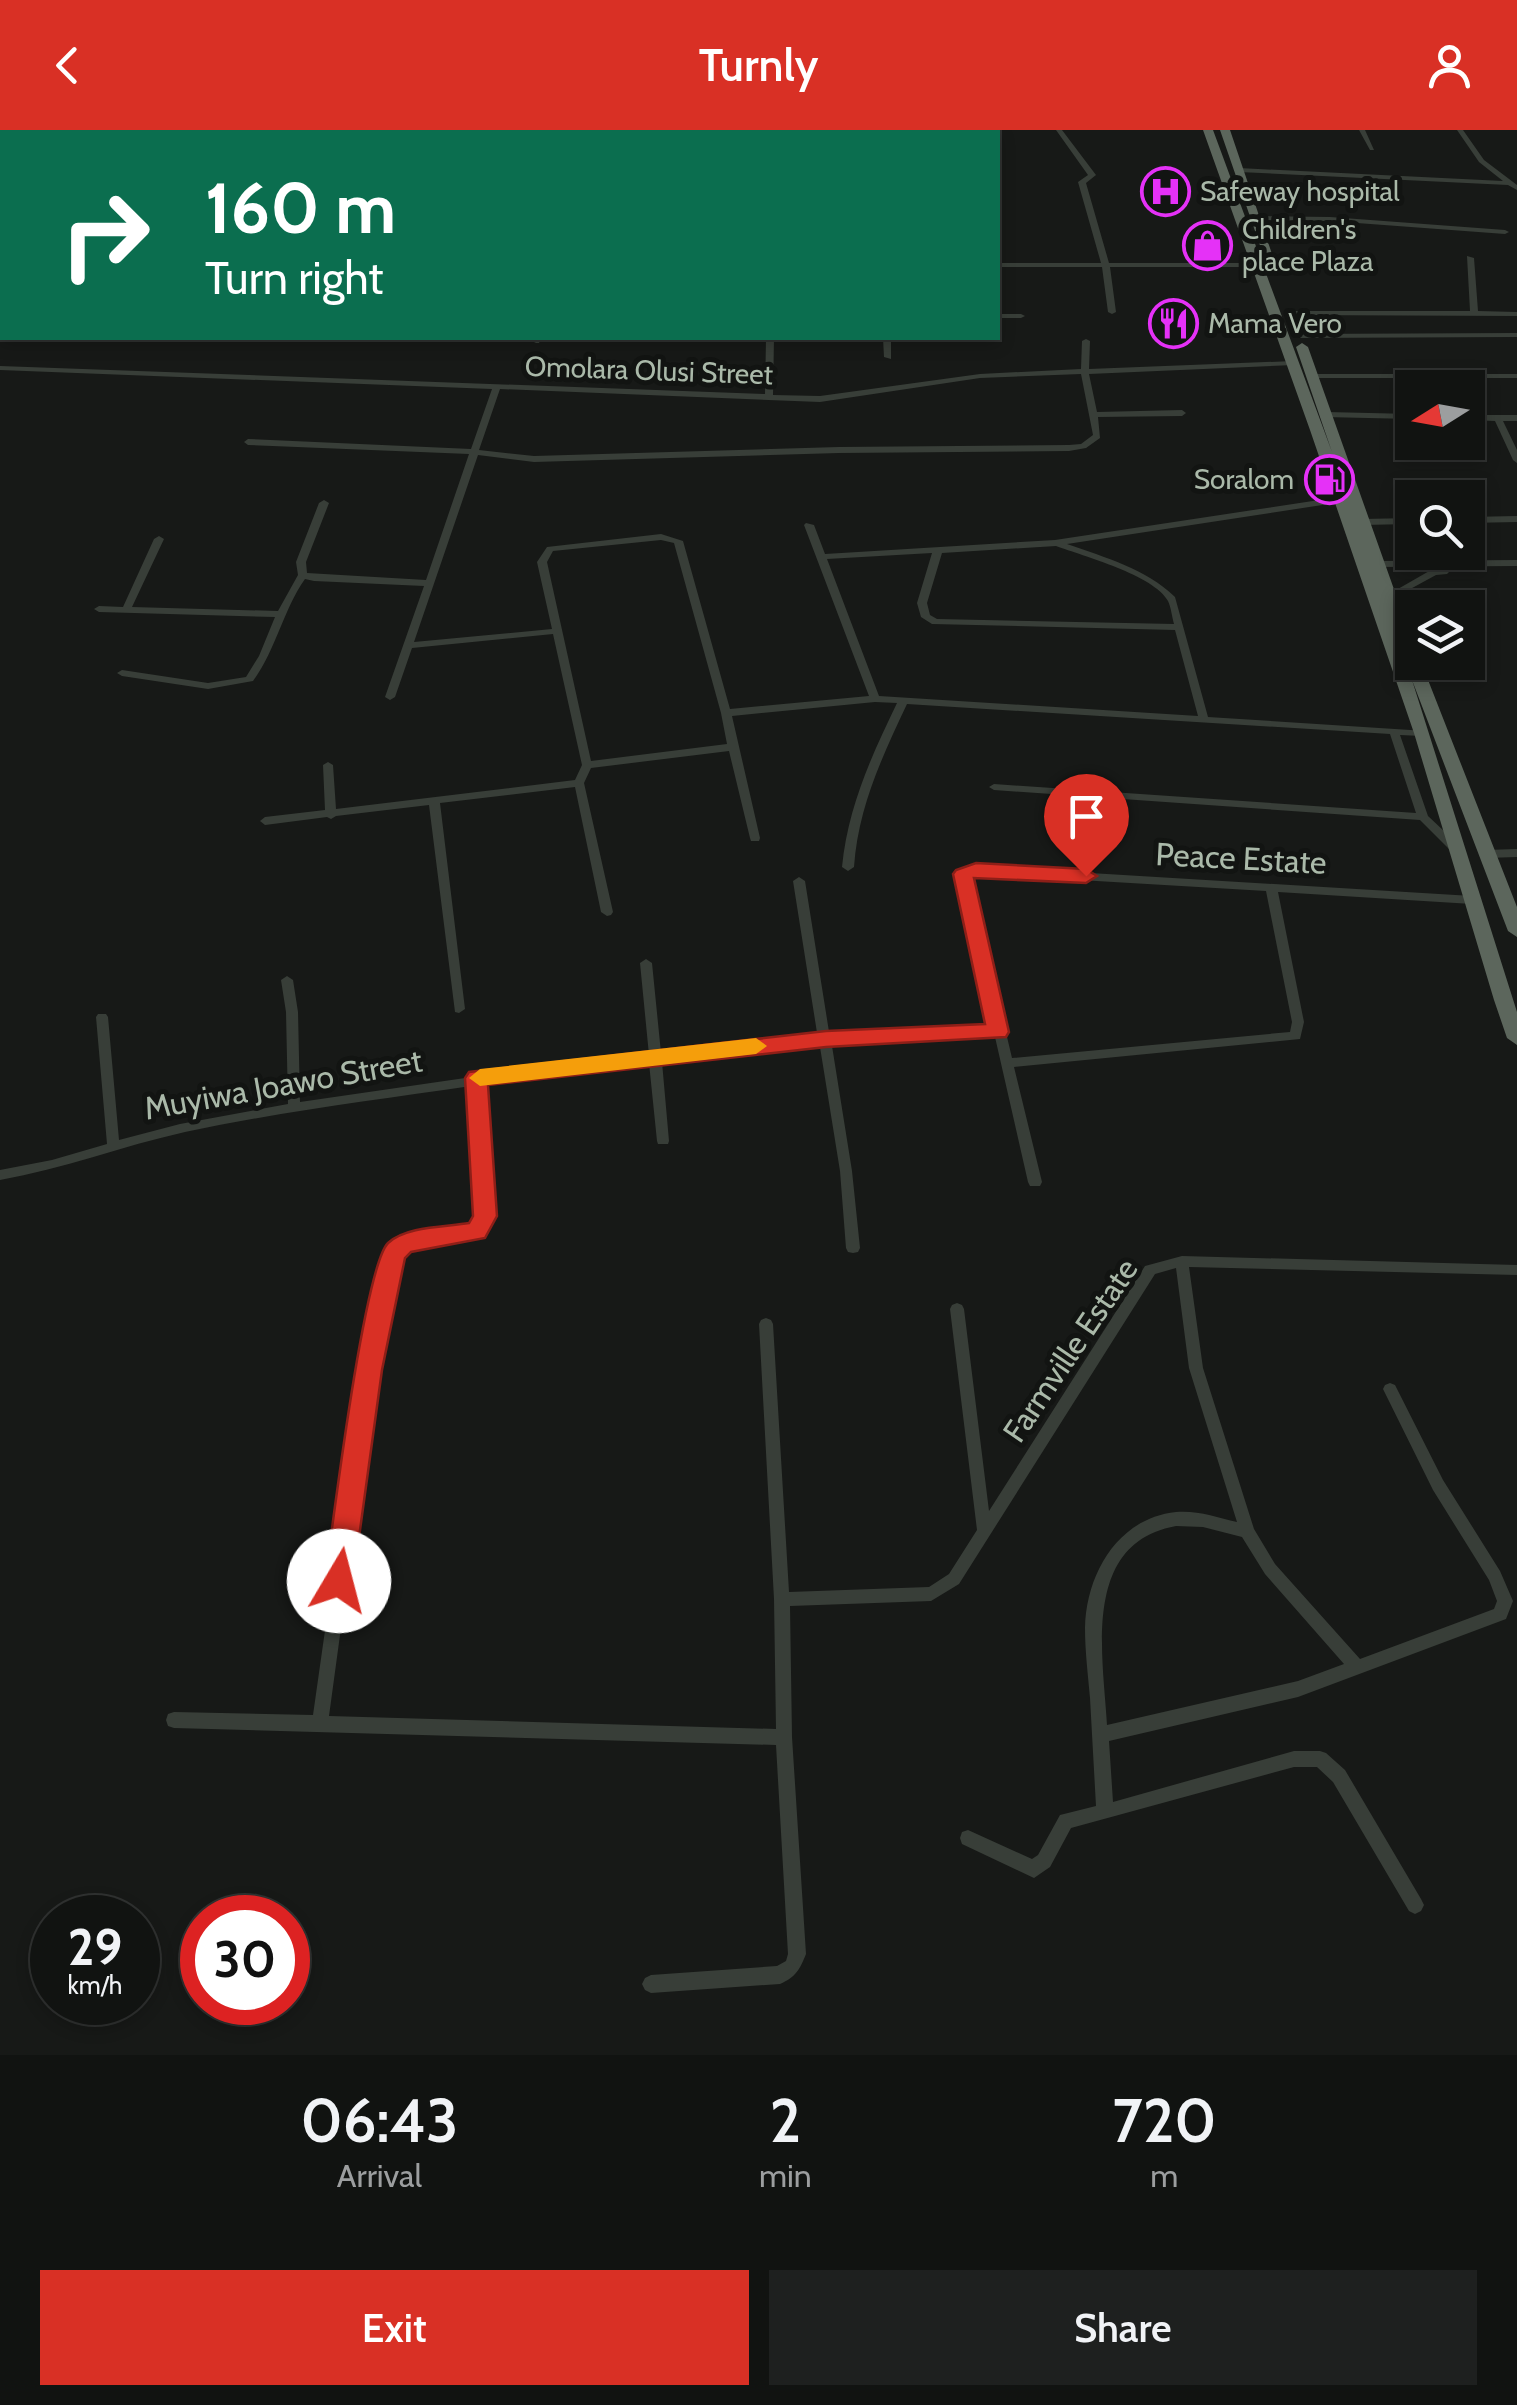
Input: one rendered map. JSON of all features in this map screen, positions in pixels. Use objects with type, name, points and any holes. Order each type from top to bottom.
[{"type":"highway","points":[[1208,130],[1294,363],[1422,733],[1472,900],[1513,1016]]},
{"type":"highway","points":[[1224,130],[1395,613]]},
{"type":"highway","points":[[1420,680],[1517,931]]},
{"type":"street","points":[[1059,130],[1092,175],[1082,182],[1106,266],[1112,312]]},
{"type":"street","points":[[1362,130],[1372,149]]},
{"type":"street","points":[[1460,130],[1481,161],[1517,188]]},
{"type":"street","points":[[1239,170],[1508,183]]},
{"type":"street","points":[[1256,218],[1330,219],[1505,232]]},
{"type":"street","points":[[1470,258],[1474,314]]},
{"type":"street","points":[[1000,266],[1258,264]]},
{"type":"street","points":[[1290,314],[1517,314]]},
{"type":"street","points":[[1000,316],[1021,316]]},
{"type":"street","points":[[1298,336],[1517,336]]},
{"type":"street","points":[[768,397],[770,340]]},
{"type":"street","points":[[887,340],[888,357]]},
{"type":"street","points":[[248,442],[477,451],[534,459],[1070,448],[1084,446],[1097,436],[1085,372],[1086,341]]},
{"type":"street","name":"Omolara Olusi Street","points":[[0,368],[840,399],[962,377],[1294,363]]},
{"type":"street","points":[[1314,376],[1517,376]]},
{"type":"street","points":[[390,698],[497,386]]},
{"type":"street","points":[[1093,415],[1182,412]]},
{"type":"street","points":[[1328,415],[1395,417]]},
{"type":"street","points":[[1485,418],[1517,418]]},
{"type":"street","points":[[1498,418],[1517,460]]},
{"type":"street","points":[[821,557],[1055,542],[1339,500]]},
{"type":"street","points":[[122,673],[208,686],[241,684],[258,668],[278,614],[303,574],[301,562],[324,504]]},
{"type":"street","points":[[1485,520],[1517,519]]},
{"type":"street","points":[[1362,522],[1395,521]]},
{"type":"street","points":[[809,526],[875,699]]},
{"type":"street","points":[[607,912],[579,783],[586,764],[542,562],[550,549],[672,538],[678,541],[726,713],[754,838]]},
{"type":"street","points":[[126,610],[159,540]]},
{"type":"street","points":[[1055,542],[1164,590],[1172,599],[1204,720]]},
{"type":"street","points":[[938,550],[922,603],[926,618],[936,622],[1180,627]]},
{"type":"street","points":[[1378,564],[1513,567]]},
{"type":"street","points":[[1389,597],[1434,572],[1513,567]]},
{"type":"street","points":[[303,574],[314,578],[430,582]]},
{"type":"street","points":[[99,609],[278,614]]},
{"type":"street","points":[[407,646],[557,631]]},
{"type":"street","points":[[726,713],[875,699],[1422,733]]},
{"type":"street","points":[[848,866],[849,836],[857,802],[902,703]]},
{"type":"street","points":[[1394,731],[1424,817],[1458,852]]},
{"type":"street","points":[[586,764],[733,747]]},
{"type":"street","points":[[328,765],[331,814]]},
{"type":"street","points":[[264,822],[579,783]]},
{"type":"street","points":[[994,787],[1424,817]]},
{"type":"street","points":[[434,802],[458,1009]]},
{"type":"street","points":[[1486,854],[1517,853]]},
{"type":"street","name":"Peace Estate","points":[[1035,1182],[963,880],[968,872],[1472,900]]},
{"type":"street","points":[[799,881],[826,1039],[853,1248]]},
{"type":"street","points":[[1008,1062],[1296,1036],[1298,1022],[1270,887]]},
{"type":"street","points":[[646,964],[663,1141]]},
{"type":"street","points":[[287,980],[292,1012],[294,1109]]},
{"type":"street","points":[[102,1018],[113,1144]]},
{"type":"street","name":"Muyiwa Joawo Street","points":[[0,1175],[203,1124],[476,1078],[826,1039],[998,1032]]},
{"type":"street","points":[[320,1722],[369,1370],[393,1253],[405,1243],[477,1231],[485,1216],[476,1078]]},
{"type":"street","points":[[1182,1261],[1196,1368],[1246,1531],[1270,1569],[1356,1666]]},
{"type":"street","name":"Farmville Estate","points":[[788,1599],[931,1594],[954,1579],[1150,1270],[1182,1261],[1517,1270]]},
{"type":"street","points":[[957,1309],[984,1530]]},
{"type":"street","points":[[651,1984],[768,1978],[792,1967],[797,1954],[784,1737],[788,1599],[766,1324]]},
{"type":"street","points":[[1103,1734],[1298,1689],[1500,1614],[1504,1601],[1495,1576],[1438,1485],[1390,1389]]},
{"type":"street","points":[[1105,1812],[1103,1734],[1093,1626],[1094,1600],[1104,1570],[1142,1526],[1161,1521],[1200,1520],[1246,1531]]},
{"type":"street","points":[[174,1720],[320,1722],[557,1734],[784,1737]]},
{"type":"street","points":[[968,1838],[1034,1868],[1044,1862],[1066,1821],[1294,1759],[1320,1759],[1338,1776],[1414,1905]]},
{"type":"slow traffic","points":[[480,1078],[756,1046]]},
{"type":"place","name":"Safeway hospital","points":[[1165,191]]},
{"type":"place","name":"Children's place Plaza","points":[[1207,245]]},
{"type":"place","name":"Mama Vero","points":[[1173,323]]},
{"type":"place","name":"Soralom","points":[[1329,479]]},
{"type":"route","points":[[339,1581],[369,1370],[393,1253],[405,1243],[477,1231],[485,1216],[476,1078],[826,1039],[998,1032],[963,874],[976,870],[1086,876]]}]
